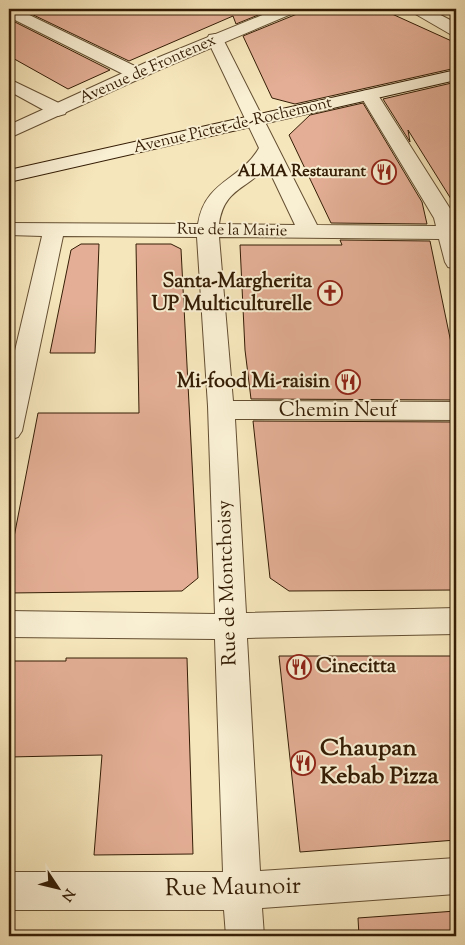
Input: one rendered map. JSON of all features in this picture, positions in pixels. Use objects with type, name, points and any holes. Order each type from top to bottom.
[{"type":"street","name":"Avenue de Frontenex","points":[[9,132],[215,39],[290,9]]},
{"type":"street","points":[[418,9],[456,30]]},
{"type":"street","points":[[9,11],[136,74]]},
{"type":"street","points":[[215,39],[308,231]]},
{"type":"street","name":"Avenue Pictet-de-Rochemont","points":[[9,176],[456,75]]},
{"type":"street","points":[[9,84],[58,110]]},
{"type":"street","points":[[369,95],[453,232],[456,262]]},
{"type":"street","name":"Rue de Montchoisy","points":[[245,936],[220,410],[207,230],[212,208],[220,195],[261,162],[268,148]]},
{"type":"street","name":"Rue de la Mairie","points":[[9,229],[453,232]]},
{"type":"street","points":[[9,431],[54,229]]},
{"type":"street","name":"Chemin Neuf","points":[[220,410],[456,411]]},
{"type":"street","points":[[9,624],[231,626],[456,621]]},
{"type":"street","name":"Rue Maunoir","points":[[9,891],[242,891],[456,876]]},
{"type":"building","points":[[21,9],[273,9],[236,24],[233,16],[129,61]]},
{"type":"building","points":[[300,9],[381,9],[456,43],[456,68],[295,104],[272,98],[243,36],[297,14]]},
{"type":"building","points":[[9,19],[110,70],[68,89],[9,56]]},
{"type":"building","points":[[456,82],[456,207],[408,130],[410,142],[383,99]]},
{"type":"building","points":[[363,103],[422,202],[427,224],[331,223],[289,135],[310,115]]},
{"type":"building","points":[[340,240],[430,241],[456,367],[456,400],[251,399],[245,350],[240,245],[342,245]]},
{"type":"building","points":[[81,244],[99,244],[95,353],[50,353],[71,250]]},
{"type":"building","points":[[136,244],[171,244],[181,249],[198,578],[182,591],[9,593],[9,563],[38,413],[139,413]]},
{"type":"building","points":[[253,421],[456,422],[456,590],[289,591],[270,578]]},
{"type":"building","points":[[279,656],[456,656],[456,840],[300,852]]},
{"type":"building","points":[[66,658],[187,658],[193,854],[94,855],[102,755],[9,757],[9,661],[66,661]]},
{"type":"building","points":[[456,911],[456,936],[359,936],[358,918]]},
{"type":"place","name":"ALMA Restaurant","points":[[384,172]]},
{"type":"place","name":"Santa-Margherita UP Multiculturelle","points":[[330,293]]},
{"type":"place","name":"Mi-food Mi-raisin","points":[[348,382]]},
{"type":"place","name":"Cinecitta","points":[[299,667]]},
{"type":"place","name":"Chaupan Kebab Pizza","points":[[303,763]]}]
